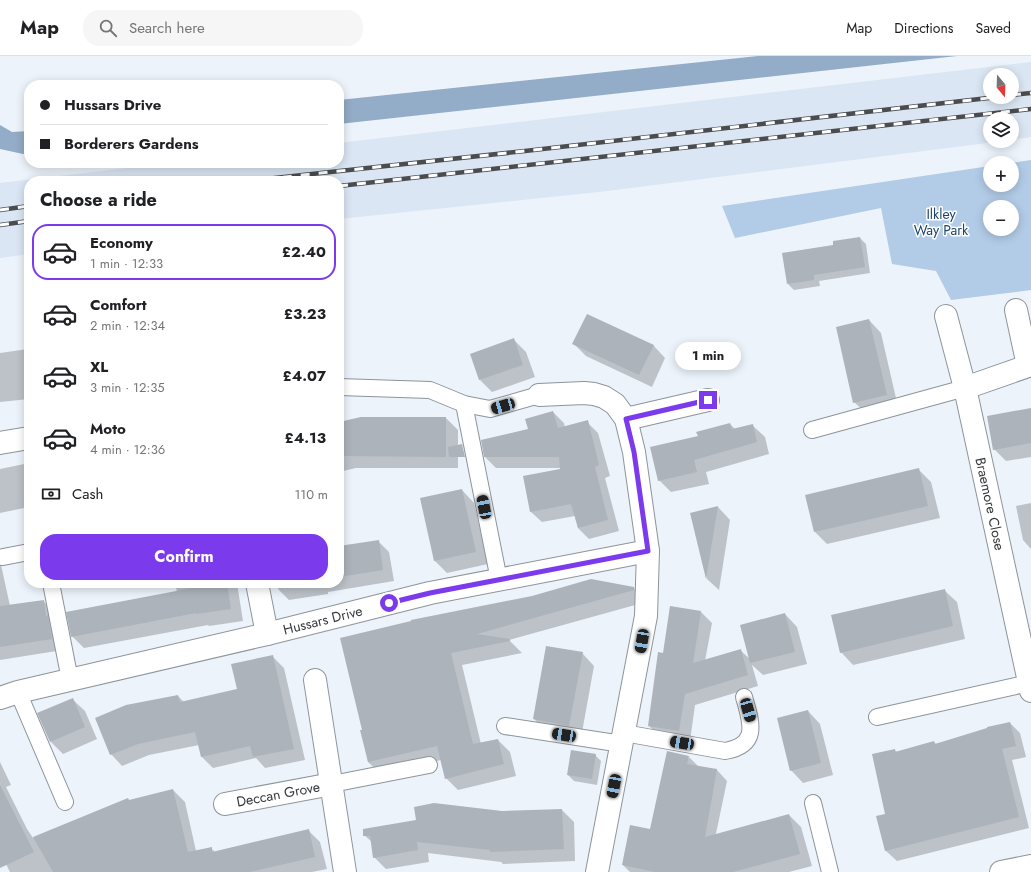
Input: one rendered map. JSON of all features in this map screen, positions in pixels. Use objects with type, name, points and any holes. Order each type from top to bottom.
[{"type":"street","points":[[965,388],[1028,366],[1016,310]]},
{"type":"street","name":"Braemore Close","points":[[946,316],[965,388],[1030,687]]},
{"type":"street","points":[[539,395],[594,394],[615,404],[626,419],[634,452],[648,551],[646,616],[597,872]]},
{"type":"street","points":[[626,419],[708,400]]},
{"type":"street","points":[[0,443],[24,439]]},
{"type":"street","name":"Hussars Drive","points":[[9,695],[267,634],[430,593],[648,551]]},
{"type":"street","points":[[258,588],[267,634]]},
{"type":"street","name":"Deccan Grove","points":[[315,680],[345,872]]},
{"type":"street","name":"Deccan Grove","points":[[225,804],[332,784]]},
{"type":"street","points":[[1001,872],[1030,868]]},
{"type":"lane","points":[[344,387],[430,390],[464,404],[490,409],[539,395]]},
{"type":"lane","points":[[812,430],[965,388]]},
{"type":"lane","points":[[464,404],[499,580]]},
{"type":"lane","points":[[3,557],[24,553]]},
{"type":"lane","points":[[52,588],[70,680]]},
{"type":"lane","points":[[877,717],[1030,687]]},
{"type":"lane","points":[[9,695],[65,802]]},
{"type":"lane","points":[[506,726],[623,738],[725,751],[736,749],[745,742],[751,733],[752,724],[744,697]]},
{"type":"lane","points":[[332,784],[429,765]]},
{"type":"lane","points":[[813,803],[830,872]]},
{"type":"shaded area","points":[[758,56],[957,56],[344,123],[344,99]]},
{"type":"shaded area","points":[[1031,62],[1031,137],[1019,139],[1019,112],[983,112],[983,144],[599,192],[344,218],[344,176],[59,176],[127,168],[344,168],[344,142]]},
{"type":"shaded area","points":[[0,125],[12,132],[24,131],[24,154],[0,149]]},
{"type":"shaded area","points":[[24,180],[24,255],[0,258],[0,183]]},
{"type":"green space","name":"Ilkley Way Park","points":[[1031,160],[1031,290],[951,300],[936,271],[892,264],[881,208],[735,238],[722,206],[983,167],[983,192],[1019,192],[1019,162]]},
{"type":"building","points":[[860,237],[865,267],[814,275],[814,280],[787,284],[782,253],[833,245],[833,241]]},
{"type":"building","points":[[587,314],[654,345],[639,375],[572,344]]},
{"type":"building","points":[[869,319],[887,395],[853,403],[836,327]]},
{"type":"building","points":[[514,338],[523,365],[479,380],[470,354]]},
{"type":"building","points":[[1031,408],[1031,443],[993,450],[987,416]]},
{"type":"building","points":[[553,411],[558,428],[588,420],[599,465],[595,467],[608,520],[578,528],[571,504],[530,512],[523,476],[560,469],[559,457],[484,457],[481,440],[528,429],[525,419]]},
{"type":"building","points":[[361,417],[446,417],[446,457],[344,456],[344,421]]},
{"type":"building","points":[[730,423],[732,429],[753,424],[757,442],[694,460],[697,472],[658,481],[650,447],[698,436],[696,432]]},
{"type":"building","points":[[462,444],[465,457],[449,457],[448,447]]},
{"type":"building","points":[[919,468],[928,506],[814,532],[805,495]]},
{"type":"building","points":[[462,489],[476,552],[434,561],[420,498]]},
{"type":"building","points":[[718,506],[706,579],[690,513]]},
{"type":"building","points":[[379,540],[383,570],[344,576],[344,545]]},
{"type":"building","points":[[591,579],[634,587],[634,590],[477,634],[510,639],[510,641],[451,653],[473,744],[498,739],[504,764],[445,779],[437,746],[368,762],[340,638],[411,620],[532,596]]},
{"type":"building","points":[[192,588],[228,588],[231,609],[196,613],[71,637],[66,612]]},
{"type":"building","points":[[945,589],[953,626],[840,653],[831,615]]},
{"type":"building","points":[[44,600],[46,616],[48,615],[52,639],[0,647],[0,606]]},
{"type":"building","points":[[670,606],[701,611],[693,663],[741,649],[748,675],[685,694],[679,731],[648,726],[658,652],[663,653]]},
{"type":"building","points":[[785,613],[795,652],[750,663],[740,625]]},
{"type":"building","points":[[546,646],[583,652],[569,726],[533,719]]},
{"type":"building","points":[[273,655],[294,749],[253,757],[250,746],[201,757],[195,732],[138,744],[110,755],[95,718],[126,705],[178,695],[180,702],[237,689],[231,664]]},
{"type":"building","points":[[73,698],[85,727],[50,742],[37,713]]},
{"type":"building","points":[[808,710],[821,763],[790,771],[777,718]]},
{"type":"building","points":[[1010,722],[1016,746],[1002,749],[1019,817],[885,851],[876,816],[885,814],[872,754],[895,749],[895,752],[934,741],[935,744],[987,727]]},
{"type":"building","points":[[571,750],[596,754],[592,779],[567,775]]},
{"type":"building","points":[[667,751],[689,756],[687,764],[717,769],[705,837],[789,814],[800,854],[733,872],[655,872],[622,865],[630,825],[650,829]]},
{"type":"building","points":[[0,785],[34,852],[0,868]]},
{"type":"building","points":[[173,789],[188,852],[212,847],[212,852],[309,829],[315,857],[250,872],[53,872],[33,837],[128,798],[129,800]]},
{"type":"building","points":[[434,803],[502,811],[562,809],[564,849],[490,852],[490,850],[417,842],[418,850],[373,858],[370,836],[363,836],[363,829],[416,820],[414,807]]},
{"type":"railway","points":[[1019,94],[1031,93]]},
{"type":"railway","points":[[293,176],[983,99]]},
{"type":"railway","points":[[344,185],[1031,109]]},
{"type":"railway","points":[[0,210],[24,207]]},
{"type":"railway","points":[[0,225],[24,222]]},
{"type":"route","points":[[389,603],[430,593],[648,551],[634,452],[626,419],[708,400]]}]
